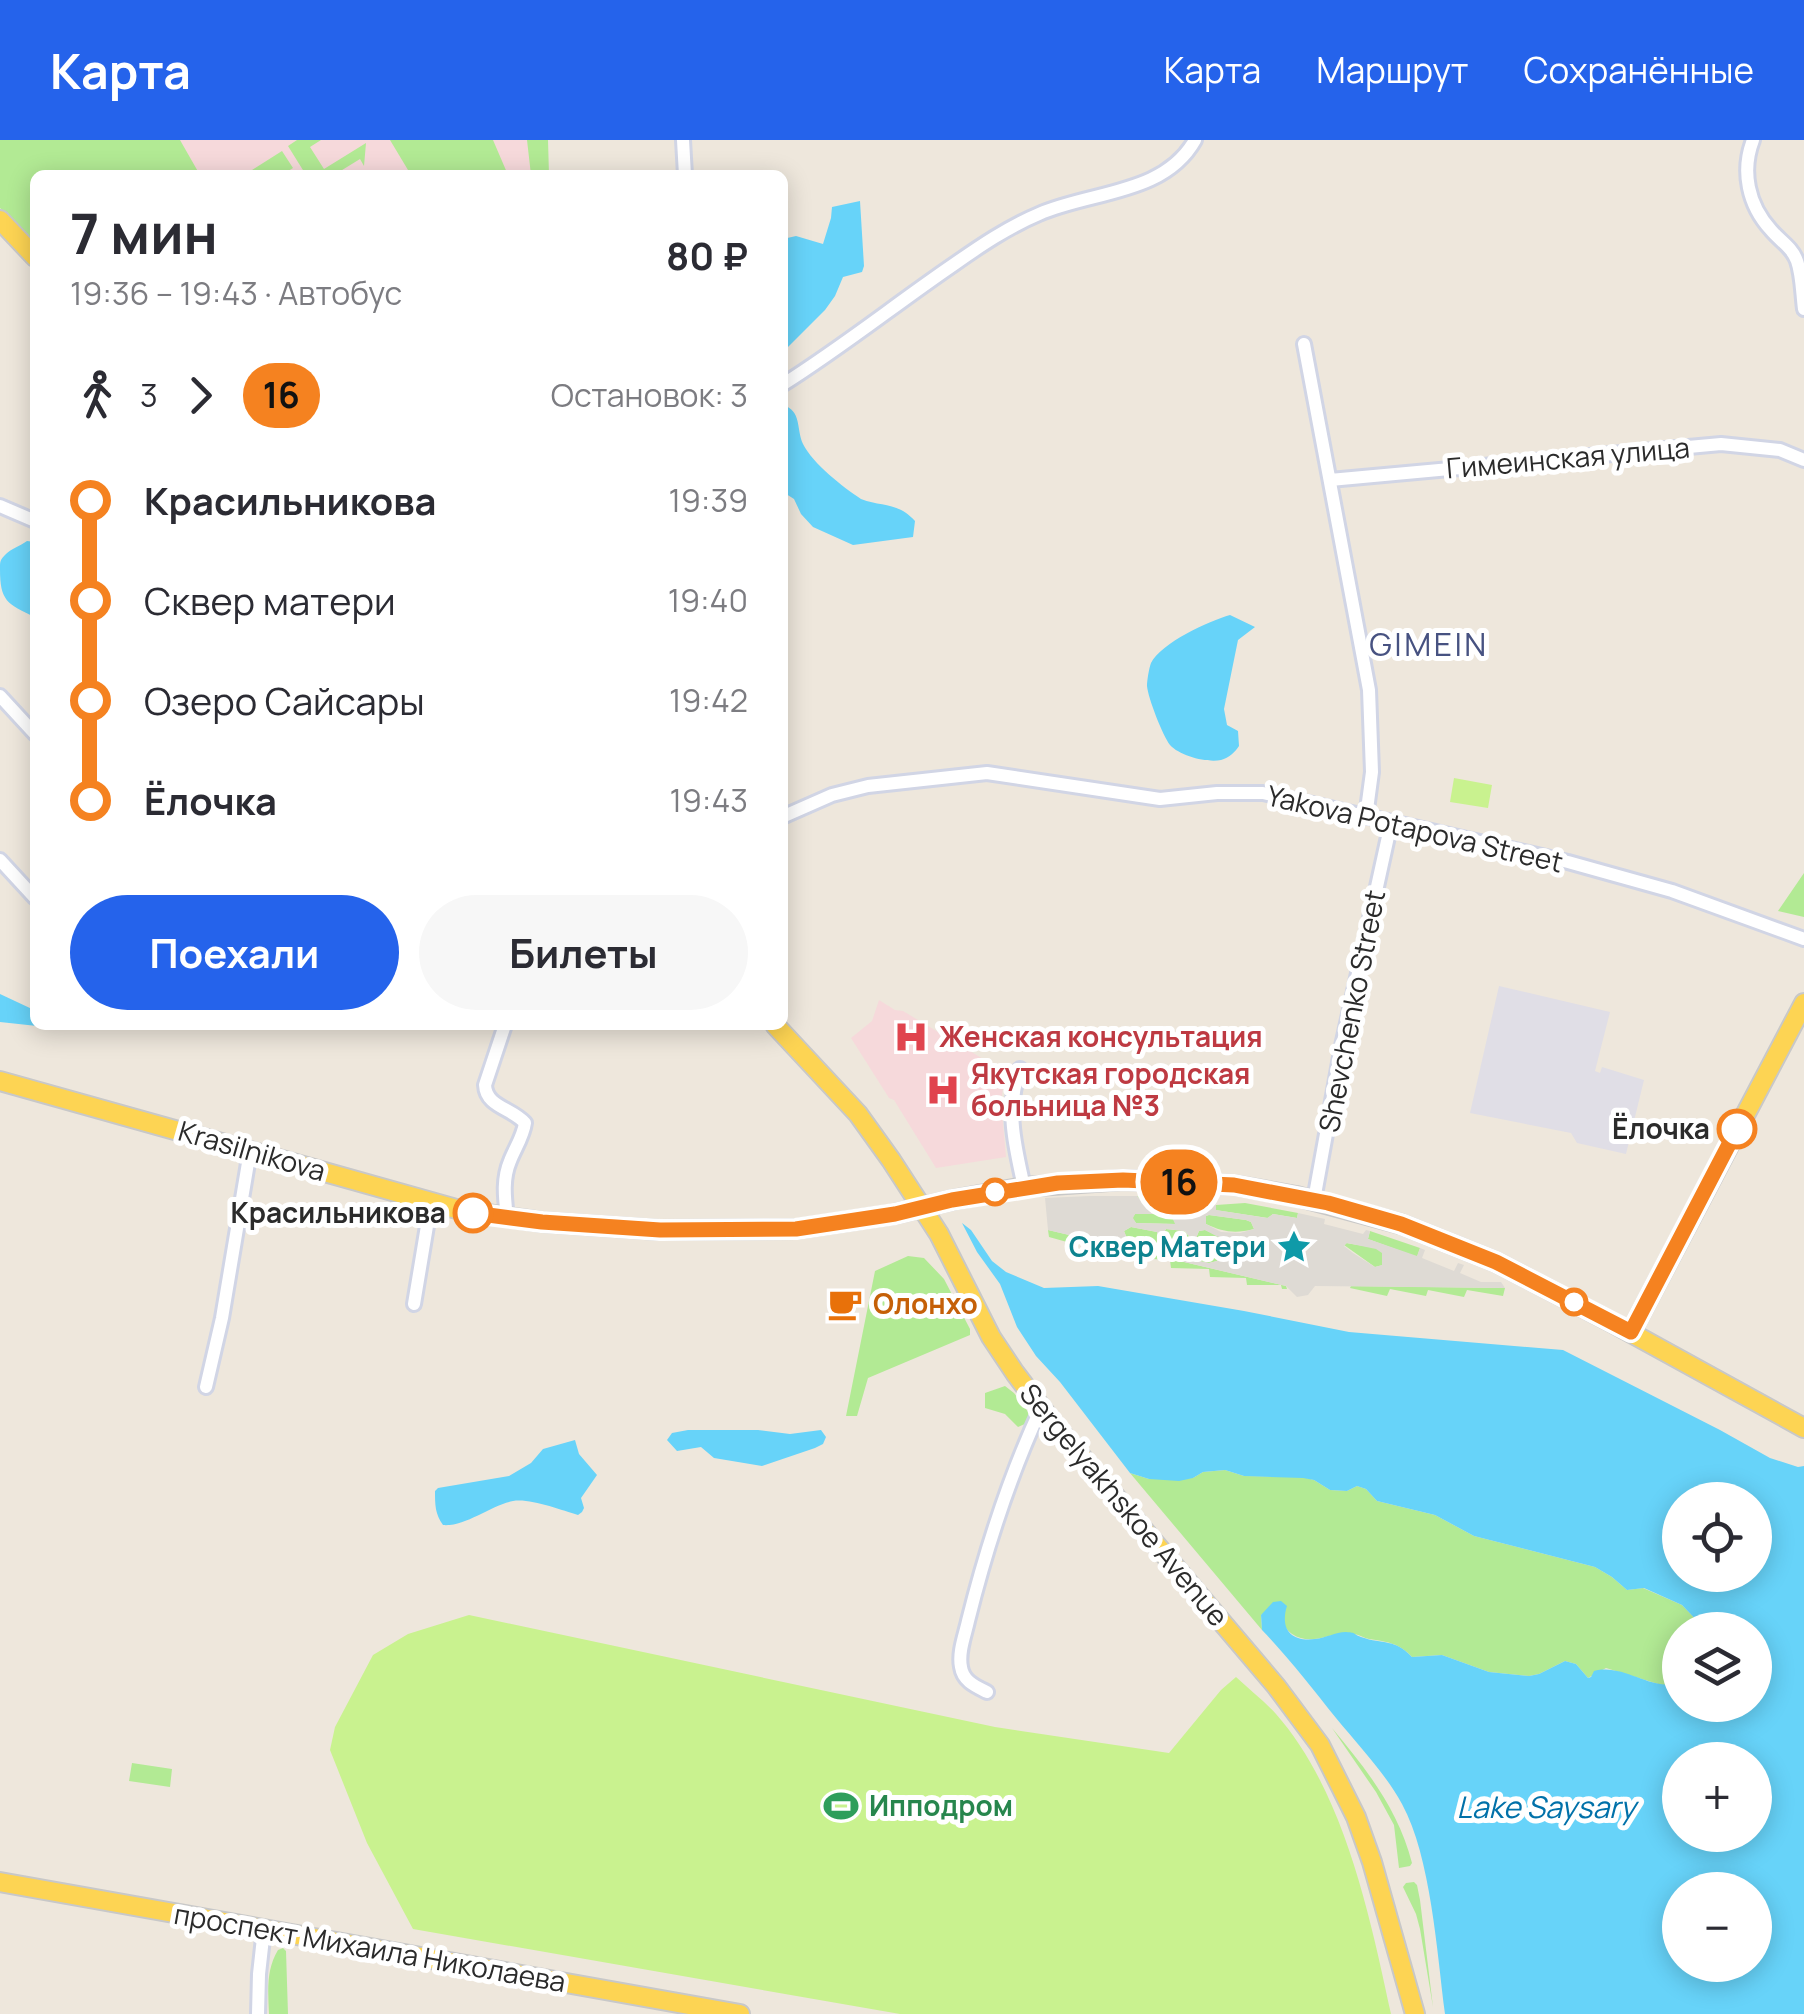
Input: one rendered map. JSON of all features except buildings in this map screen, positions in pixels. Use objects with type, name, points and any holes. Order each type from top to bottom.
[{"type":"main road","points":[[0,220],[30,251]]},
{"type":"main road","points":[[1631,1332],[1804,1003]]},
{"type":"main road","name":"Sergelyakhskoe Avenue","points":[[780,1030],[858,1114],[922,1206],[992,1337],[1041,1408],[1276,1686],[1320,1745],[1356,1817],[1372,1862],[1415,2014]]},
{"type":"main road","name":"Krasilnikova","points":[[0,1082],[460,1210],[507,1218],[704,1232],[796,1229],[895,1214],[1024,1187],[1123,1180],[1234,1185],[1314,1200],[1401,1224],[1480,1255],[1631,1332],[1804,1428]]},
{"type":"main road","name":"проспект Михаила Николаева","points":[[0,1882],[740,2014]]},
{"type":"street","points":[[683,140],[685,170]]},
{"type":"street","points":[[788,381],[1003,232],[1044,211],[1132,187],[1166,172],[1184,157],[1195,140]]},
{"type":"street","points":[[1753,140],[1745,167],[1752,199],[1764,222],[1789,247],[1798,263],[1804,309]]},
{"type":"street","points":[[1304,344],[1369,690],[1372,772],[1366,817]]},
{"type":"street","name":"Гимеинская улица","points":[[1330,480],[1721,444],[1780,450],[1804,459]]},
{"type":"street","points":[[0,506],[30,519]]},
{"type":"street","points":[[0,696],[30,729]]},
{"type":"street","name":"Yakova Potapova Street","points":[[788,814],[832,795],[868,786],[987,773],[1160,800],[1217,793],[1264,793],[1568,862],[1672,891],[1804,939]]},
{"type":"street","name":"Shevchenko Street","points":[[1314,1200],[1342,1046],[1392,823]]},
{"type":"street","points":[[0,860],[30,893]]},
{"type":"street","points":[[504,1030],[485,1085],[490,1101],[518,1115],[524,1123],[524,1133],[508,1165],[504,1189],[507,1218]]},
{"type":"street","points":[[1020,1069],[1011,1117],[1024,1187]]},
{"type":"street","points":[[206,1387],[222,1318],[250,1151]]},
{"type":"street","points":[[414,1304],[431,1202]]},
{"type":"street","points":[[987,1692],[972,1685],[961,1671],[960,1656],[994,1532],[1041,1408]]},
{"type":"street","points":[[258,2014],[264,1929]]},
{"type":"shaded area","points":[[48,140],[544,140],[545,170],[46,170]]},
{"type":"shaded area","points":[[1499,986],[1610,1012],[1595,1071],[1600,1073],[1602,1067],[1644,1080],[1626,1154],[1577,1143],[1571,1133],[1470,1113]]},
{"type":"shaded area","name":"Якутская городская больница №3","points":[[879,1000],[1005,1072],[1001,1102],[1006,1157],[936,1168],[851,1038],[872,1021]]},
{"type":"shaded area","name":"Сквер Матери","points":[[1137,1196],[1147,1207],[1216,1205],[1216,1210],[1267,1218],[1273,1214],[1297,1218],[1298,1213],[1363,1234],[1370,1231],[1368,1239],[1417,1256],[1420,1248],[1425,1250],[1422,1258],[1454,1271],[1458,1263],[1464,1265],[1460,1273],[1481,1282],[1501,1282],[1505,1288],[1315,1286],[1308,1295],[1297,1297],[1286,1286],[1048,1230],[1045,1198]],"holes":[[[1135,1214],[1159,1214],[1172,1217],[1175,1224],[1136,1223]],[[1209,1215],[1246,1220],[1254,1229],[1221,1232],[1206,1224]],[[1131,1227],[1157,1232],[1160,1242],[1154,1250],[1130,1246],[1124,1231]],[[1166,1229],[1185,1231],[1189,1236],[1187,1251],[1181,1256],[1169,1255],[1162,1249],[1166,1243]],[[1205,1230],[1218,1237],[1217,1261],[1199,1261],[1195,1240],[1199,1231]],[[1347,1243],[1382,1253],[1382,1265],[1375,1267],[1344,1246]]]},
{"type":"green space","points":[[0,140],[180,140],[197,170],[30,170],[30,240],[0,208]]},
{"type":"green space","points":[[297,140],[321,140],[310,147],[324,169],[366,143],[364,166],[360,159],[342,170],[303,170],[288,146]]},
{"type":"green space","points":[[390,140],[493,140],[506,170],[408,170]]},
{"type":"green space","points":[[527,140],[548,140],[549,170],[530,170]]},
{"type":"green space","points":[[282,151],[293,168],[290,170],[252,170]]},
{"type":"green space","points":[[1454,778],[1492,785],[1488,808],[1450,802]]},
{"type":"green space","points":[[1804,873],[1804,917],[1778,911]]},
{"type":"green space","points":[[1137,1196],[1176,1198],[1198,1204],[1198,1208],[1147,1207]]},
{"type":"green space","points":[[1245,1203],[1298,1213],[1297,1218],[1215,1210],[1216,1205]]},
{"type":"green space","points":[[1135,1214],[1172,1217],[1176,1224],[1136,1223],[1132,1218]]},
{"type":"green space","points":[[1209,1215],[1246,1220],[1254,1229],[1218,1229],[1206,1224]]},
{"type":"green space","points":[[1131,1227],[1157,1232],[1161,1242],[1155,1250],[1130,1246],[1124,1231]]},
{"type":"green space","points":[[1166,1229],[1184,1231],[1189,1236],[1188,1251],[1181,1256],[1169,1255],[1162,1249]]},
{"type":"green space","points":[[1048,1230],[1286,1286],[1287,1289],[1281,1285],[1247,1285],[1246,1278],[1210,1277],[1209,1269],[1171,1268],[1170,1260],[1136,1258],[1135,1251],[1098,1250],[1097,1244],[1049,1237]]},
{"type":"green space","points":[[1199,1231],[1218,1236],[1220,1257],[1209,1263],[1199,1261],[1195,1250]]},
{"type":"green space","points":[[1370,1231],[1420,1248],[1417,1257],[1368,1239]]},
{"type":"green space","points":[[1346,1243],[1383,1252],[1383,1265],[1375,1267]]},
{"type":"green space","points":[[908,1256],[924,1258],[944,1279],[970,1335],[868,1378],[857,1416],[846,1416],[875,1271]]},
{"type":"green space","points":[[1351,1286],[1505,1288],[1503,1296],[1467,1290],[1464,1297],[1428,1290],[1426,1296],[1390,1289],[1387,1296]]},
{"type":"green space","points":[[1005,1386],[1029,1413],[1027,1423],[1018,1427],[1005,1414],[985,1408],[985,1393]]},
{"type":"green space","points":[[1225,1470],[1244,1476],[1303,1477],[1330,1490],[1347,1491],[1357,1486],[1377,1501],[1435,1515],[1474,1536],[1595,1567],[1627,1590],[1643,1588],[1682,1605],[1689,1612],[1662,1612],[1662,1685],[1606,1668],[1588,1678],[1576,1664],[1565,1661],[1529,1676],[1489,1672],[1442,1655],[1412,1657],[1393,1644],[1354,1634],[1300,1638],[1284,1625],[1286,1606],[1261,1615],[1262,1630],[1130,1473],[1149,1479],[1193,1478],[1203,1472]]},
{"type":"green space","name":"Ипподром","points":[[469,1615],[995,1727],[1169,1753],[1236,1677],[1276,1714],[1320,1780],[1351,1856],[1391,2014],[900,2014],[413,1929],[367,1843],[330,1750],[335,1727],[373,1655],[408,1634]]},
{"type":"green space","points":[[1332,1728],[1390,1808],[1406,1843],[1410,1866],[1399,1868],[1394,1825]]},
{"type":"green space","points":[[132,1763],[172,1769],[170,1787],[129,1781]]},
{"type":"green space","points":[[1414,1882],[1420,1900],[1433,2007],[1420,1929],[1403,1887]]},
{"type":"green space","points":[[283,1948],[288,2014],[269,2014],[270,1973],[278,1950]]},
{"type":"water","points":[[860,201],[864,266],[862,272],[843,277],[825,310],[788,347],[788,238],[796,236],[823,244],[832,207]]},
{"type":"water","points":[[788,408],[798,421],[803,444],[821,467],[861,499],[909,515],[915,521],[913,537],[853,545],[813,527],[788,495]]},
{"type":"water","points":[[30,541],[30,615],[4,595],[0,564],[8,552]]},
{"type":"water","points":[[1230,615],[1255,627],[1238,640],[1224,709],[1227,725],[1238,731],[1239,746],[1224,759],[1201,759],[1180,752],[1167,740],[1148,692],[1149,671],[1156,655],[1175,641]]},
{"type":"water","points":[[0,994],[30,1008],[30,1025],[0,1022]]},
{"type":"water","name":"Lake Saysary","points":[[962,1223],[992,1261],[1006,1272],[1044,1288],[1098,1286],[1349,1332],[1563,1350],[1770,1458],[1804,1466],[1804,2014],[1445,2014],[1426,1878],[1402,1804],[1388,1781],[1262,1630],[1261,1615],[1273,1602],[1281,1601],[1287,1606],[1286,1627],[1293,1636],[1315,1639],[1352,1633],[1394,1644],[1412,1657],[1442,1655],[1489,1672],[1529,1676],[1565,1661],[1576,1664],[1588,1678],[1594,1671],[1616,1671],[1662,1684],[1662,1722],[1772,1722],[1772,1612],[1689,1612],[1682,1605],[1644,1588],[1627,1590],[1595,1567],[1474,1536],[1435,1515],[1377,1501],[1357,1486],[1347,1491],[1330,1490],[1314,1480],[1244,1476],[1225,1470],[1203,1472],[1179,1481],[1130,1473],[1036,1356],[1017,1327],[1000,1284]]},
{"type":"water","points":[[688,1430],[790,1434],[821,1430],[826,1437],[815,1448],[762,1466],[714,1458],[701,1447],[677,1451],[667,1440],[672,1433]]},
{"type":"water","points":[[575,1440],[579,1454],[597,1475],[581,1498],[584,1508],[578,1515],[546,1505],[513,1501],[460,1523],[443,1525],[440,1521],[435,1505],[438,1488],[509,1476],[531,1463],[543,1449]]},
{"type":"bus line","name":"16","points":[[473,1213],[660,1230],[796,1229],[1058,1183],[1123,1180],[1234,1185],[1328,1203],[1432,1235],[1496,1262],[1631,1332],[1737,1129]]},
{"type":"place","name":"Женская консультация","points":[[911,1037]]},
{"type":"place","name":"Якутская городская больница №3","points":[[943,1090]]},
{"type":"place","name":"Ёлочка","points":[[1737,1129]]},
{"type":"place","name":"Красильникова","points":[[473,1213]]},
{"type":"place","name":"Сквер Матери","points":[[1294,1247]]},
{"type":"place","name":"Олонхо","points":[[845,1304]]},
{"type":"place","name":"Ипподром","points":[[841,1806]]},
{"type":"district","name":"GIMEIN","points":[[1429,645]]}]
